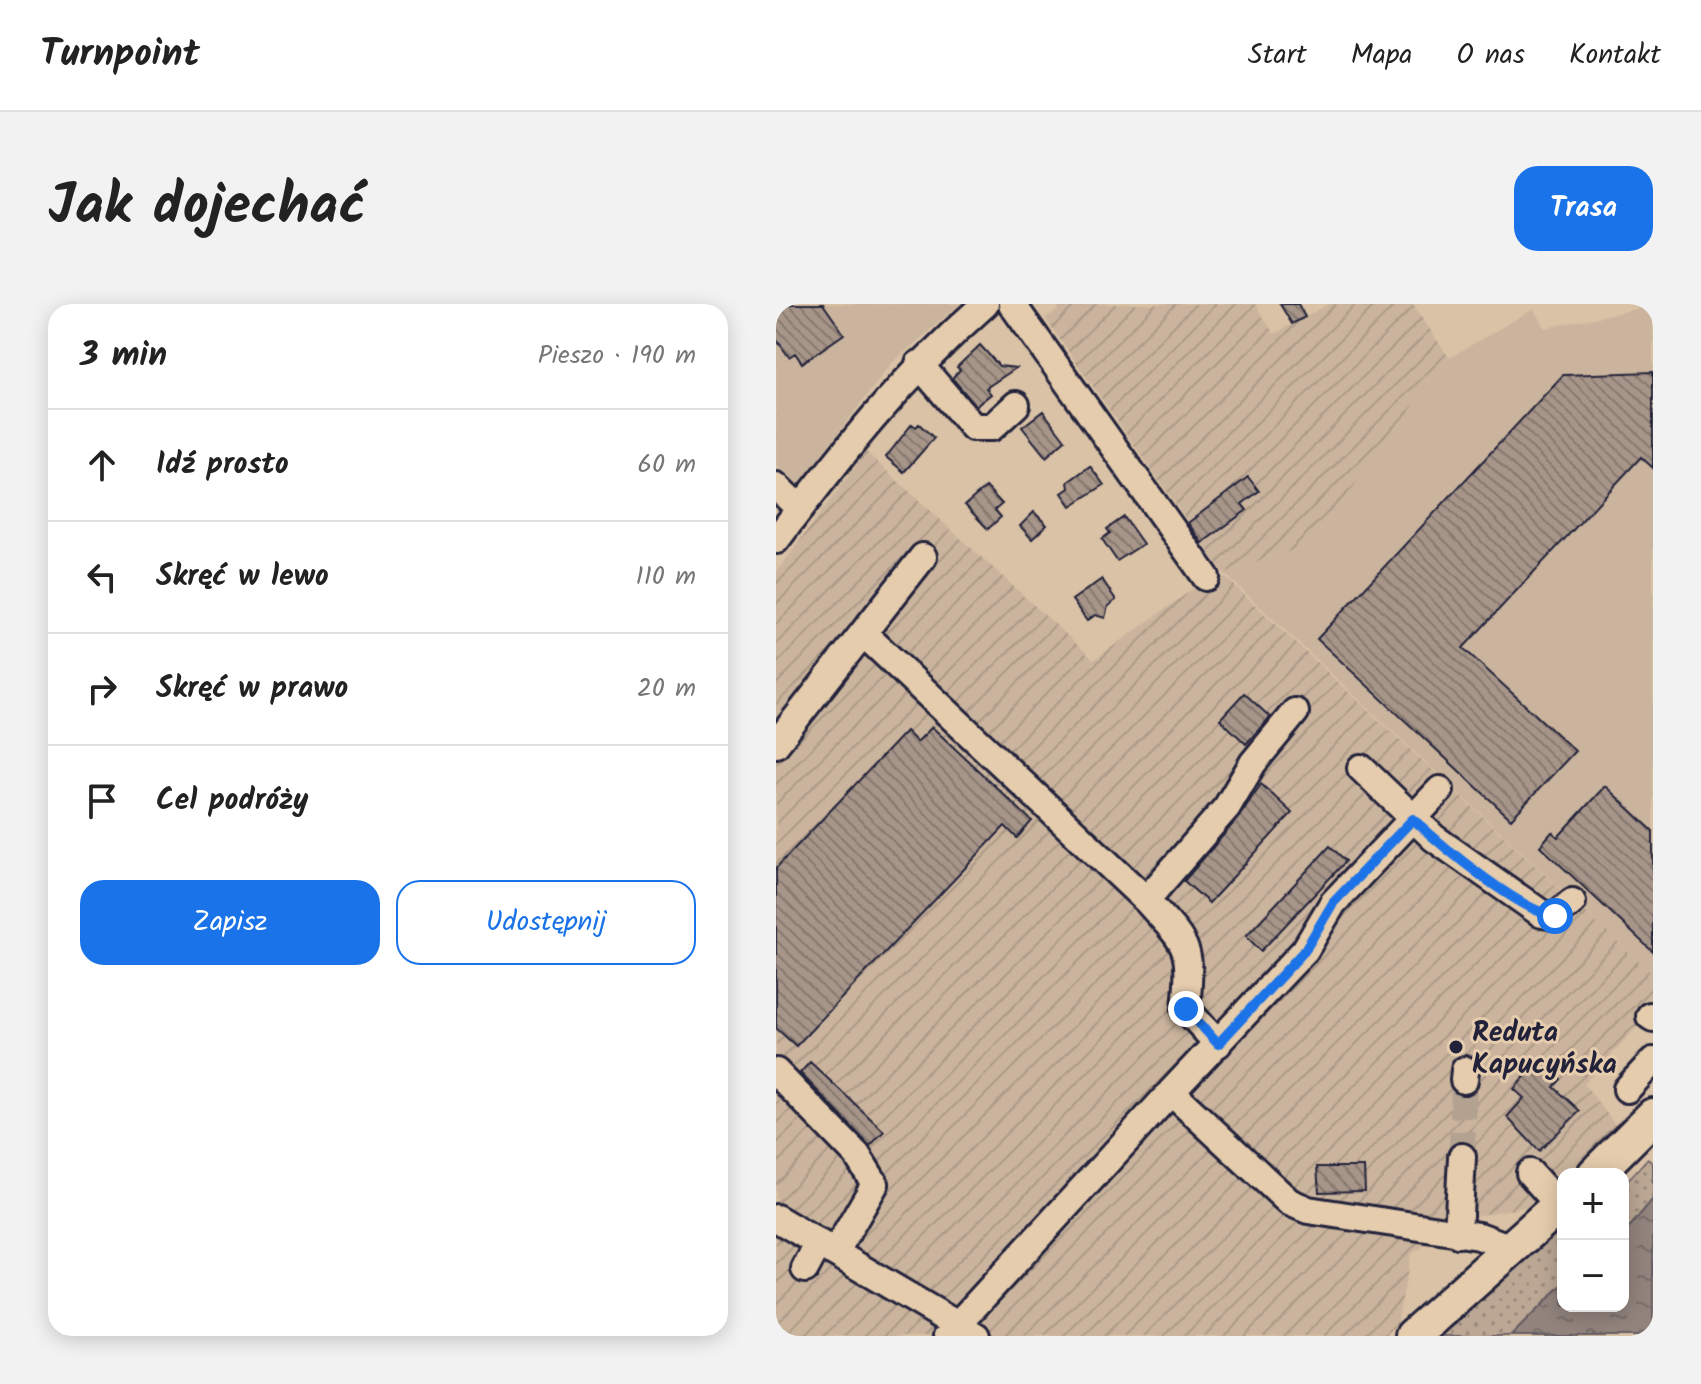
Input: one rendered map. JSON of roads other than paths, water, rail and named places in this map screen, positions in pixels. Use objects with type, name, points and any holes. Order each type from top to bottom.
[{"type":"main road","points":[[1601,1168],[1653,1116]]},
{"type":"main road","points":[[1413,1336],[1557,1208]]},
{"type":"street","points":[[776,540],[862,428],[919,364],[985,304]]},
{"type":"street","points":[[1012,304],[1206,577]]},
{"type":"street","points":[[919,364],[973,427],[992,427],[1016,405]]},
{"type":"street","points":[[776,486],[800,509]]},
{"type":"street","points":[[776,744],[923,557]]},
{"type":"street","points":[[863,633],[1146,900],[1179,937],[1191,960],[1186,1009],[1218,1044]]},
{"type":"street","points":[[1146,900],[1227,807],[1253,763],[1295,712]]},
{"type":"street","points":[[1361,768],[1413,819],[1462,860],[1542,914],[1555,916],[1572,902]]},
{"type":"street","points":[[776,1218],[959,1332],[1171,1092],[1305,950],[1333,903],[1440,790]]},
{"type":"street","points":[[1627,1089],[1653,1061]]},
{"type":"street","points":[[776,1072],[857,1155],[875,1184],[827,1248],[805,1269]]},
{"type":"street","points":[[1171,1092],[1289,1202],[1308,1210],[1494,1240],[1511,1248]]},
{"type":"street","points":[[1458,1234],[1462,1157]]},
{"type":"street","points":[[1530,1173],[1557,1200]]},
{"type":"water","points":[[1653,1199],[1653,1336],[1511,1336],[1557,1290],[1557,1312],[1629,1312],[1629,1228]]},
{"type":"tunnel","points":[[1462,1157],[1464,1080]]},
{"type":"place","name":"Reduta Kapucyńska","points":[[1456,1047]]}]
